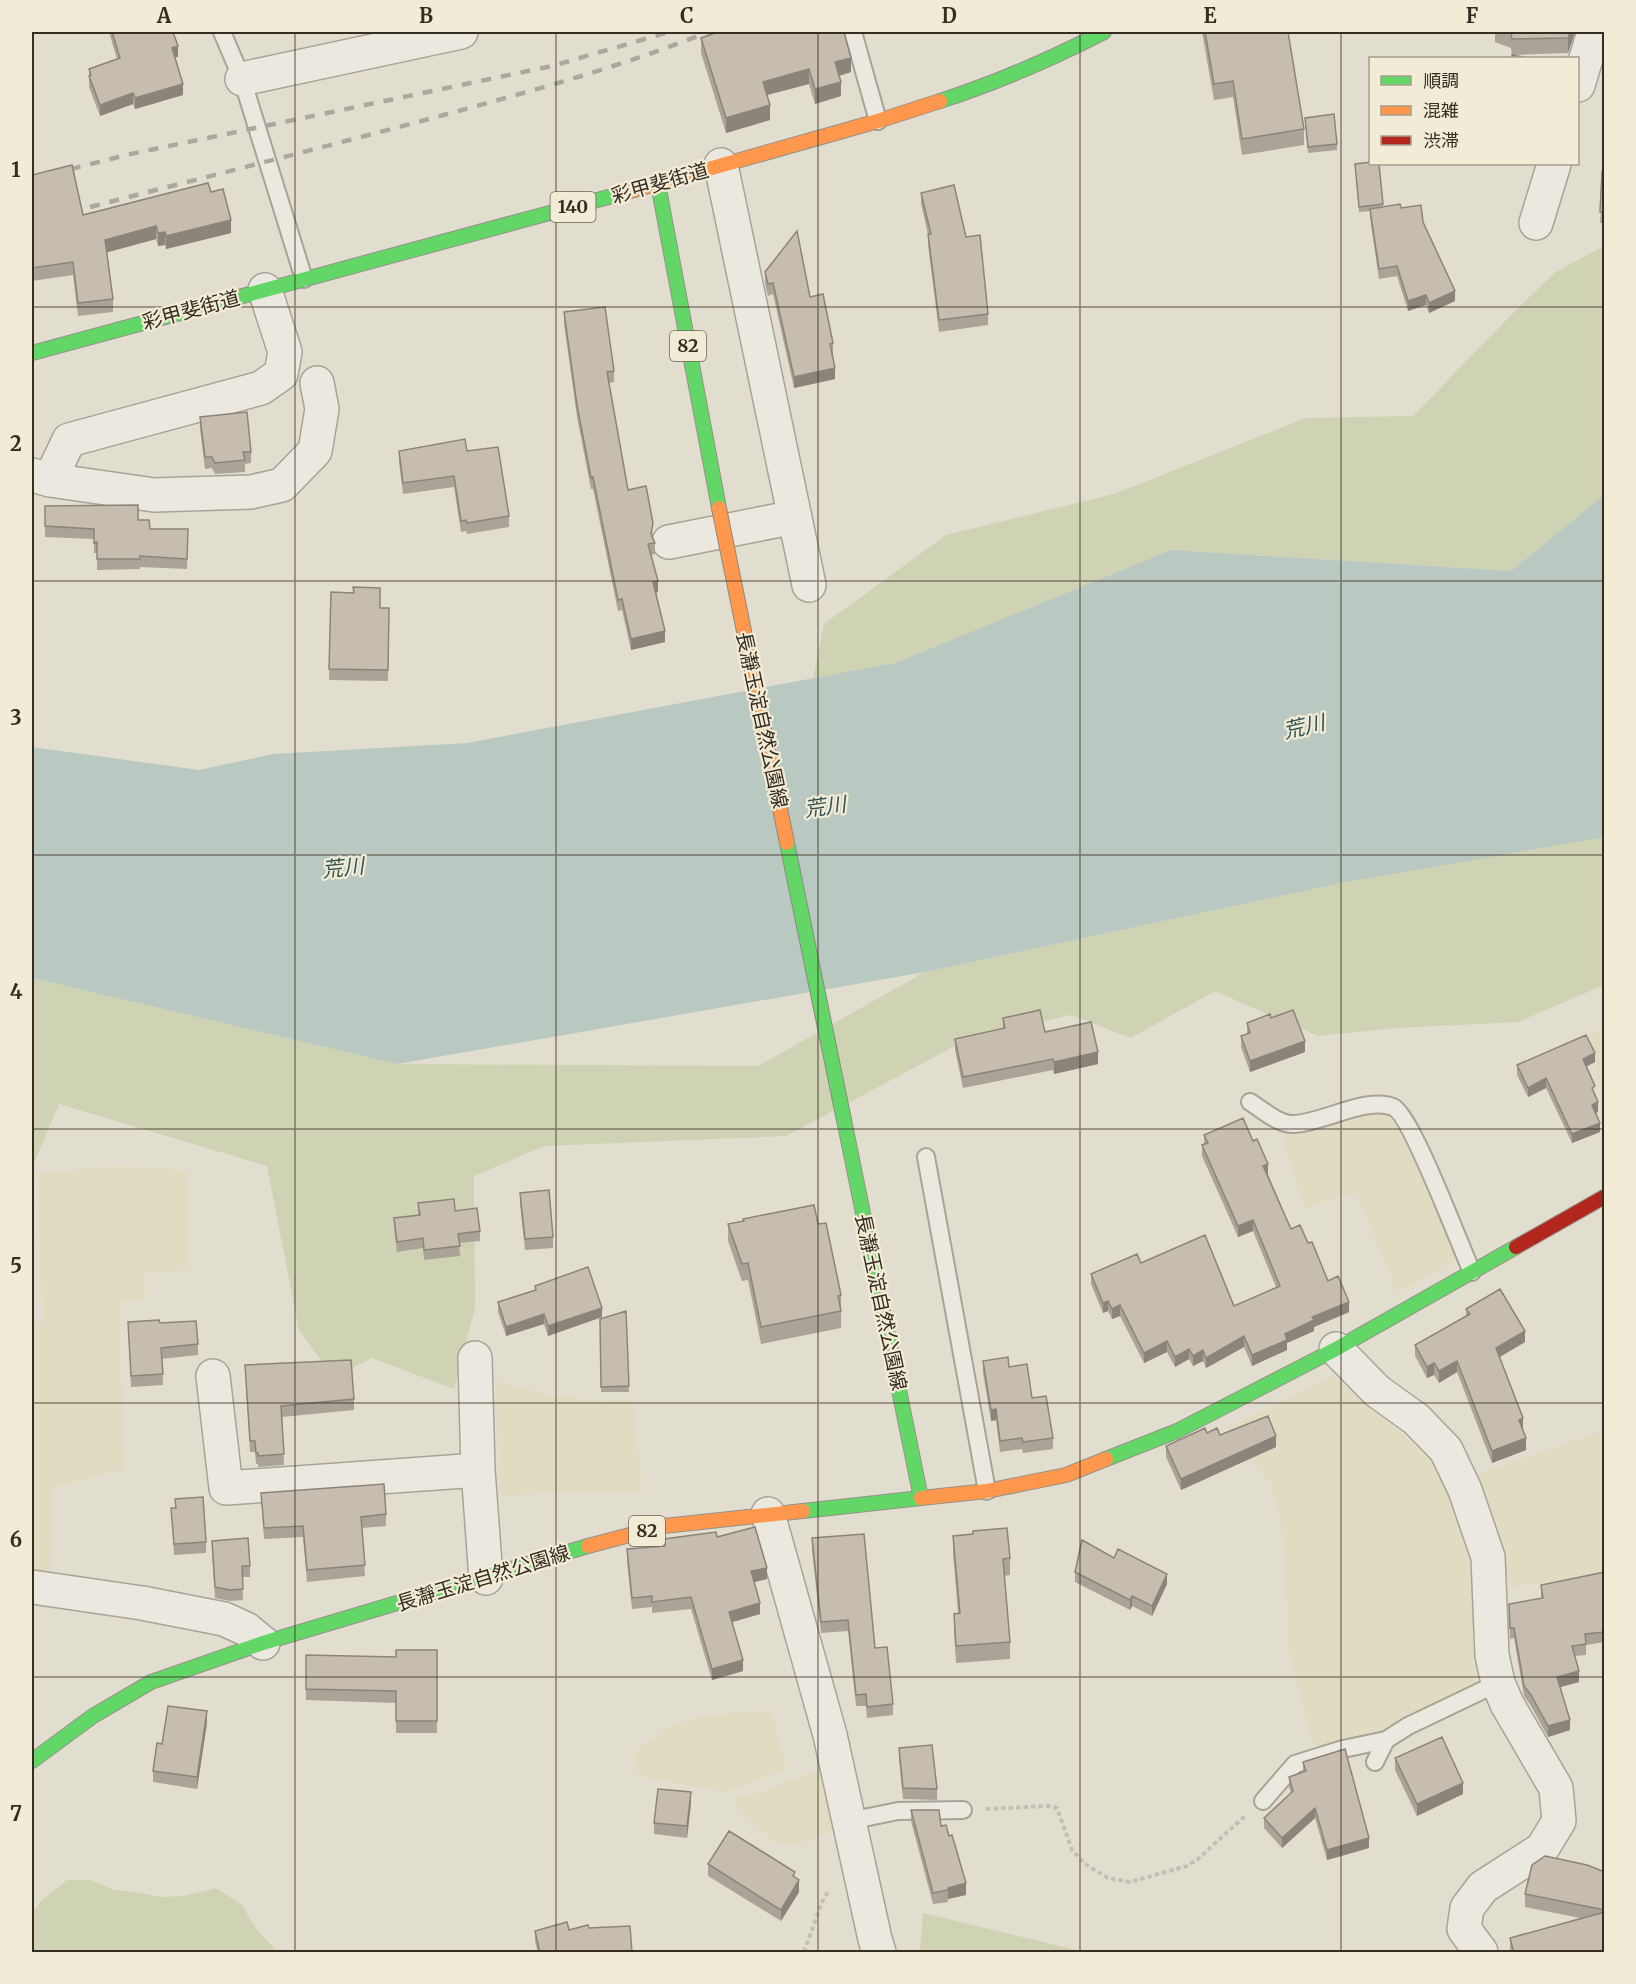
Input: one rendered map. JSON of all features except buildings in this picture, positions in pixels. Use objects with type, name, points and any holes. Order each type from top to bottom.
[{"type":"main road","name":"彩甲斐街道","points":[[32,353],[658,184],[878,121],[993,84],[1054,58],[1104,32]]},
{"type":"main road","name":"長瀞玉淀自然公園線","points":[[32,1761],[93,1716],[151,1682],[263,1643],[592,1545],[664,1526],[921,1498],[719,508],[658,184]]},
{"type":"main road","points":[[921,1498],[987,1491],[1066,1475],[1177,1431],[1336,1349],[1605,1197]]},
{"type":"street","points":[[242,79],[461,32]]},
{"type":"street","points":[[1579,82],[1594,32]]},
{"type":"street","points":[[721,165],[809,585]]},
{"type":"street","points":[[1536,223],[1554,165]]},
{"type":"street","points":[[265,290],[285,352],[281,374],[261,388],[69,440],[41,478],[154,495],[251,492],[282,484],[315,451],[322,409],[317,383]]},
{"type":"street","points":[[669,542],[795,517]]},
{"type":"street","points":[[1336,1349],[1377,1391],[1416,1419],[1446,1450],[1466,1490],[1488,1557],[1492,1654],[1498,1683],[1507,1704],[1556,1788],[1559,1821],[1542,1849],[1483,1887],[1467,1908],[1464,1929],[1481,1953]]},
{"type":"street","points":[[475,1359],[478,1470],[486,1578]]},
{"type":"street","points":[[213,1376],[226,1488],[478,1470]]},
{"type":"street","points":[[768,1514],[830,1735],[879,1953]]},
{"type":"street","points":[[32,1587],[142,1603],[224,1619],[246,1629],[263,1643]]},
{"type":"lane","points":[[222,32],[242,79],[304,279]]},
{"type":"lane","points":[[853,32],[878,121]]},
{"type":"lane","points":[[1250,1102],[1277,1119],[1293,1125],[1364,1106],[1394,1107],[1401,1113],[1420,1148],[1472,1272]]},
{"type":"lane","points":[[926,1157],[987,1491]]},
{"type":"lane","points":[[1263,1801],[1295,1764],[1344,1749],[1386,1740],[1408,1726],[1498,1683]]},
{"type":"lane","points":[[1375,1762],[1386,1740]]},
{"type":"lane","points":[[852,1834],[898,1811],[963,1810]]},
{"type":"path","points":[[963,1810],[1048,1806],[1058,1808],[1072,1850],[1085,1864],[1108,1878],[1130,1882],[1187,1866],[1198,1859],[1263,1801]]},
{"type":"path","points":[[804,1953],[822,1902],[852,1834]]},
{"type":"shaded area","points":[[1604,1027],[1604,1093],[1583,1037]]},
{"type":"shaded area","points":[[1376,1114],[1391,1117],[1401,1129],[1457,1259],[1397,1293],[1356,1192],[1304,1208],[1282,1137]]},
{"type":"shaded area","points":[[121,1166],[188,1171],[190,1270],[146,1272],[144,1299],[119,1301],[125,1469],[52,1488],[50,1577],[32,1574],[32,1322],[43,1321],[37,1173]]},
{"type":"shaded area","points":[[1333,1376],[1437,1463],[1459,1505],[1469,1555],[1475,1616],[1483,1662],[1474,1685],[1427,1712],[1367,1736],[1314,1748],[1290,1657],[1281,1523],[1270,1482],[1226,1428]]},
{"type":"shaded area","points":[[496,1381],[556,1396],[603,1401],[633,1399],[642,1492],[499,1495]]},
{"type":"shaded area","points":[[1604,1430],[1604,1575],[1510,1587],[1499,1537],[1478,1474]]},
{"type":"shaded area","points":[[771,1710],[786,1769],[726,1792],[639,1776],[633,1753],[671,1726],[700,1716]]},
{"type":"shaded area","points":[[824,1767],[835,1830],[793,1846],[777,1844],[756,1827],[735,1804],[739,1797],[753,1795]]},
{"type":"green space","points":[[1604,246],[1604,495],[1511,571],[1171,550],[895,663],[813,679],[824,624],[946,535],[1114,494],[1306,418],[1413,416],[1556,272]]},
{"type":"green space","points":[[1604,834],[1604,985],[1518,1022],[1396,1028],[1318,1036],[1215,991],[1131,1038],[1071,1015],[968,1039],[786,1136],[544,1146],[474,1176],[475,1308],[454,1389],[372,1358],[347,1371],[321,1360],[299,1330],[267,1166],[59,1104],[32,1168],[32,978],[397,1064],[758,1066],[925,972],[1341,883]]},
{"type":"green space","points":[[67,1880],[91,1880],[114,1890],[160,1897],[184,1896],[216,1888],[242,1905],[256,1929],[275,1949],[274,1952],[32,1952],[32,1913],[42,1900]]},
{"type":"green space","points":[[923,1913],[1084,1952],[920,1952]]},
{"type":"water","name":"荒川","points":[[1604,495],[1604,837],[1341,883],[925,972],[397,1064],[32,978],[32,747],[199,770],[273,754],[467,743],[895,663],[1171,550],[1511,571]]},
{"type":"railway","points":[[32,179],[126,155],[552,66],[669,32]]},
{"type":"railway","points":[[32,222],[366,136],[525,92],[636,58],[708,32]]},
{"type":"traffic: fast","points":[[940,101],[1023,70],[1104,32]]},
{"type":"traffic: fast","points":[[658,184],[719,508]]},
{"type":"traffic: fast","points":[[32,353],[627,192]]},
{"type":"traffic: fast","points":[[787,843],[844,1120]]},
{"type":"traffic: fast","points":[[803,1511],[921,1498],[844,1120]]},
{"type":"traffic: fast","points":[[1106,1459],[1177,1431],[1336,1349],[1516,1247]]},
{"type":"traffic: fast","points":[[32,1761],[93,1716],[151,1682],[263,1643],[588,1546]]},
{"type":"traffic: slow","points":[[627,192],[878,121],[940,101]]},
{"type":"traffic: slow","points":[[719,508],[787,843]]},
{"type":"traffic: slow","points":[[921,1498],[987,1491],[1066,1475],[1106,1459]]},
{"type":"traffic: slow","points":[[588,1546],[664,1526],[803,1511]]},
{"type":"traffic: jam","points":[[1516,1247],[1604,1197]]}]
